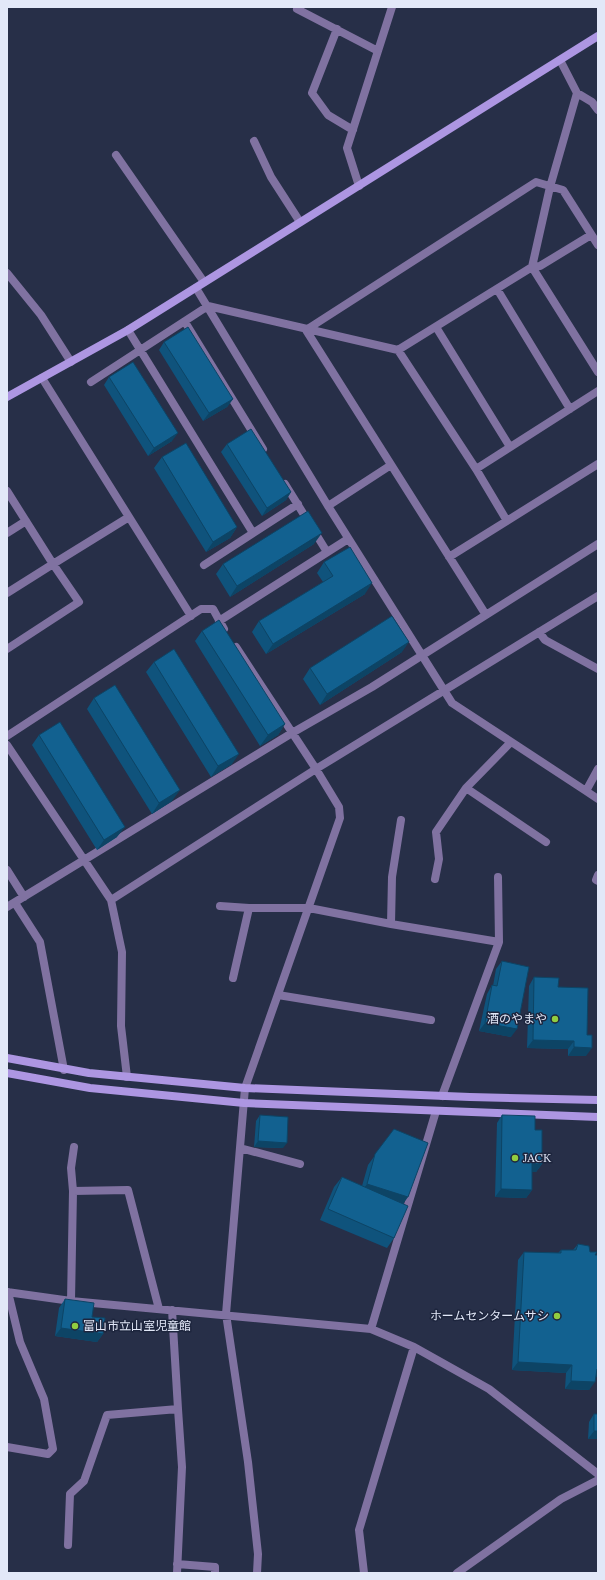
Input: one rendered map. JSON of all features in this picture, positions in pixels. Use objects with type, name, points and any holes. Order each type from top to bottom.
[{"type":"street","points":[[359,186],[347,148],[392,7]]},
{"type":"street","points":[[297,9],[378,51]]},
{"type":"street","points":[[337,29],[312,93],[328,114],[353,130]]},
{"type":"street","points":[[7,397],[128,330],[598,36]]},
{"type":"street","points":[[560,60],[577,93],[595,100],[598,110]]},
{"type":"street","points":[[577,93],[550,187],[532,268],[598,372]]},
{"type":"street","points":[[254,141],[271,177],[300,222]]},
{"type":"street","points":[[116,155],[204,282]]},
{"type":"street","points":[[306,330],[536,182],[563,190],[598,245]]},
{"type":"street","points":[[91,382],[208,306],[306,330],[398,350],[532,268],[540,266],[591,235]]},
{"type":"street","points":[[7,272],[41,315],[71,362]]},
{"type":"street","points":[[196,288],[348,539],[452,703],[598,799]]},
{"type":"street","points":[[497,289],[570,409]]},
{"type":"street","points":[[185,322],[268,457]]},
{"type":"street","points":[[436,327],[510,447]]},
{"type":"street","points":[[128,330],[142,350],[253,533]]},
{"type":"street","points":[[306,330],[486,615]]},
{"type":"street","points":[[398,350],[476,469],[507,521]]},
{"type":"street","points":[[42,378],[191,616]]},
{"type":"street","points":[[476,469],[598,391]]},
{"type":"street","points":[[449,557],[598,464]]},
{"type":"street","points":[[328,506],[391,465]]},
{"type":"street","points":[[281,477],[327,552]]},
{"type":"street","points":[[7,491],[79,602],[7,650]]},
{"type":"street","points":[[204,565],[298,504]]},
{"type":"street","points":[[7,593],[129,517]]},
{"type":"street","points":[[7,533],[26,521]]},
{"type":"street","points":[[219,621],[348,539]]},
{"type":"street","points":[[7,907],[292,733],[372,686],[598,544]]},
{"type":"street","points":[[111,900],[316,769],[598,596]]},
{"type":"street","points":[[7,736],[201,609],[212,609],[339,807],[340,818],[246,1088],[244,1103],[226,1314],[248,1462],[258,1554],[257,1573]]},
{"type":"street","points":[[539,632],[545,640],[598,669]]},
{"type":"street","points":[[435,879],[439,859],[436,832],[466,788],[511,742]]},
{"type":"street","points":[[7,745],[83,861],[111,900],[122,952],[120,1026],[127,1077]]},
{"type":"street","points":[[586,791],[598,769]]},
{"type":"street","points":[[466,788],[546,842]]},
{"type":"street","points":[[391,924],[392,877],[401,820]]},
{"type":"street","points":[[7,870],[24,897]]},
{"type":"street","points":[[598,875],[596,880],[598,881]]},
{"type":"street","points":[[442,1096],[499,942],[498,877]]},
{"type":"street","points":[[15,902],[40,942],[64,1070]]},
{"type":"street","points":[[220,906],[249,908],[309,908],[391,924],[499,942]]},
{"type":"street","points":[[233,978],[249,908]]},
{"type":"street","points":[[278,996],[431,1020]]},
{"type":"street","points":[[7,1058],[64,1070],[246,1088],[442,1096],[598,1100]]},
{"type":"street","points":[[7,1073],[90,1088],[244,1103],[598,1117]]},
{"type":"street","points":[[371,1329],[436,1111]]},
{"type":"street","points":[[71,1301],[73,1191],[71,1168],[74,1147]]},
{"type":"street","points":[[240,1148],[300,1164]]},
{"type":"street","points":[[73,1191],[128,1190],[159,1309]]},
{"type":"street","points":[[7,1448],[48,1454],[53,1449],[44,1399],[20,1342],[8,1292],[71,1301],[226,1314],[371,1329],[414,1347],[489,1389],[598,1474]]},
{"type":"street","points":[[172,1310],[182,1466],[177,1573]]},
{"type":"street","points":[[364,1573],[359,1530],[414,1347]]},
{"type":"street","points":[[68,1545],[70,1494],[84,1481],[107,1415],[178,1409]]},
{"type":"street","points":[[457,1573],[561,1499],[598,1480]]},
{"type":"street","points":[[177,1564],[215,1567],[215,1573]]},
{"type":"building","points":[[188,327],[233,399],[209,413],[164,342]]},
{"type":"building","points":[[133,362],[178,433],[154,448],[109,377]]},
{"type":"building","points":[[251,429],[291,492],[267,508],[227,444]]},
{"type":"building","points":[[186,443],[237,527],[213,542],[162,457]]},
{"type":"building","points":[[308,511],[322,533],[237,586],[223,564]]},
{"type":"building","points":[[350,547],[372,583],[273,644],[259,621],[333,576],[324,562]]},
{"type":"building","points":[[392,616],[409,642],[327,694],[310,668]]},
{"type":"building","points":[[219,620],[285,724],[268,735],[202,631]]},
{"type":"building","points":[[174,649],[239,754],[218,766],[154,662]]},
{"type":"building","points":[[115,685],[180,790],[159,803],[94,698]]},
{"type":"building","points":[[60,722],[125,827],[104,840],[39,735]]},
{"type":"building","points":[[502,961],[529,967],[517,1029],[485,1023],[492,985],[497,986]]},
{"type":"building","name":"酒のやまや","points":[[534,977],[559,978],[558,987],[588,988],[587,1035],[592,1035],[592,1048],[574,1047],[574,1041],[533,1040]]},
{"type":"building","points":[[260,1115],[288,1117],[287,1143],[258,1141]]},
{"type":"building","points":[[502,1115],[535,1116],[535,1130],[542,1130],[542,1164],[532,1164],[532,1190],[501,1189]]},
{"type":"building","points":[[394,1129],[428,1143],[408,1197],[367,1184],[375,1154]]},
{"type":"building","points":[[342,1177],[408,1206],[394,1238],[328,1209]]},
{"type":"building","name":"ホームセンタームサシ","points":[[578,1244],[589,1246],[590,1252],[597,1252],[595,1255],[598,1255],[598,1369],[595,1382],[571,1381],[572,1365],[518,1362],[524,1252],[561,1253],[561,1250],[576,1250]]},
{"type":"building","points":[[65,1299],[94,1303],[92,1317],[105,1318],[103,1334],[61,1328]]},
{"type":"building","points":[[594,1414],[598,1414],[598,1431],[594,1431]]},
{"type":"place","name":"酒のやまや","points":[[555,1019]]},
{"type":"place","name":"JACK","points":[[515,1158]]},
{"type":"place","name":"ホームセンタームサシ","points":[[557,1316]]},
{"type":"place","name":"富山市立山室児童館","points":[[75,1326]]}]
